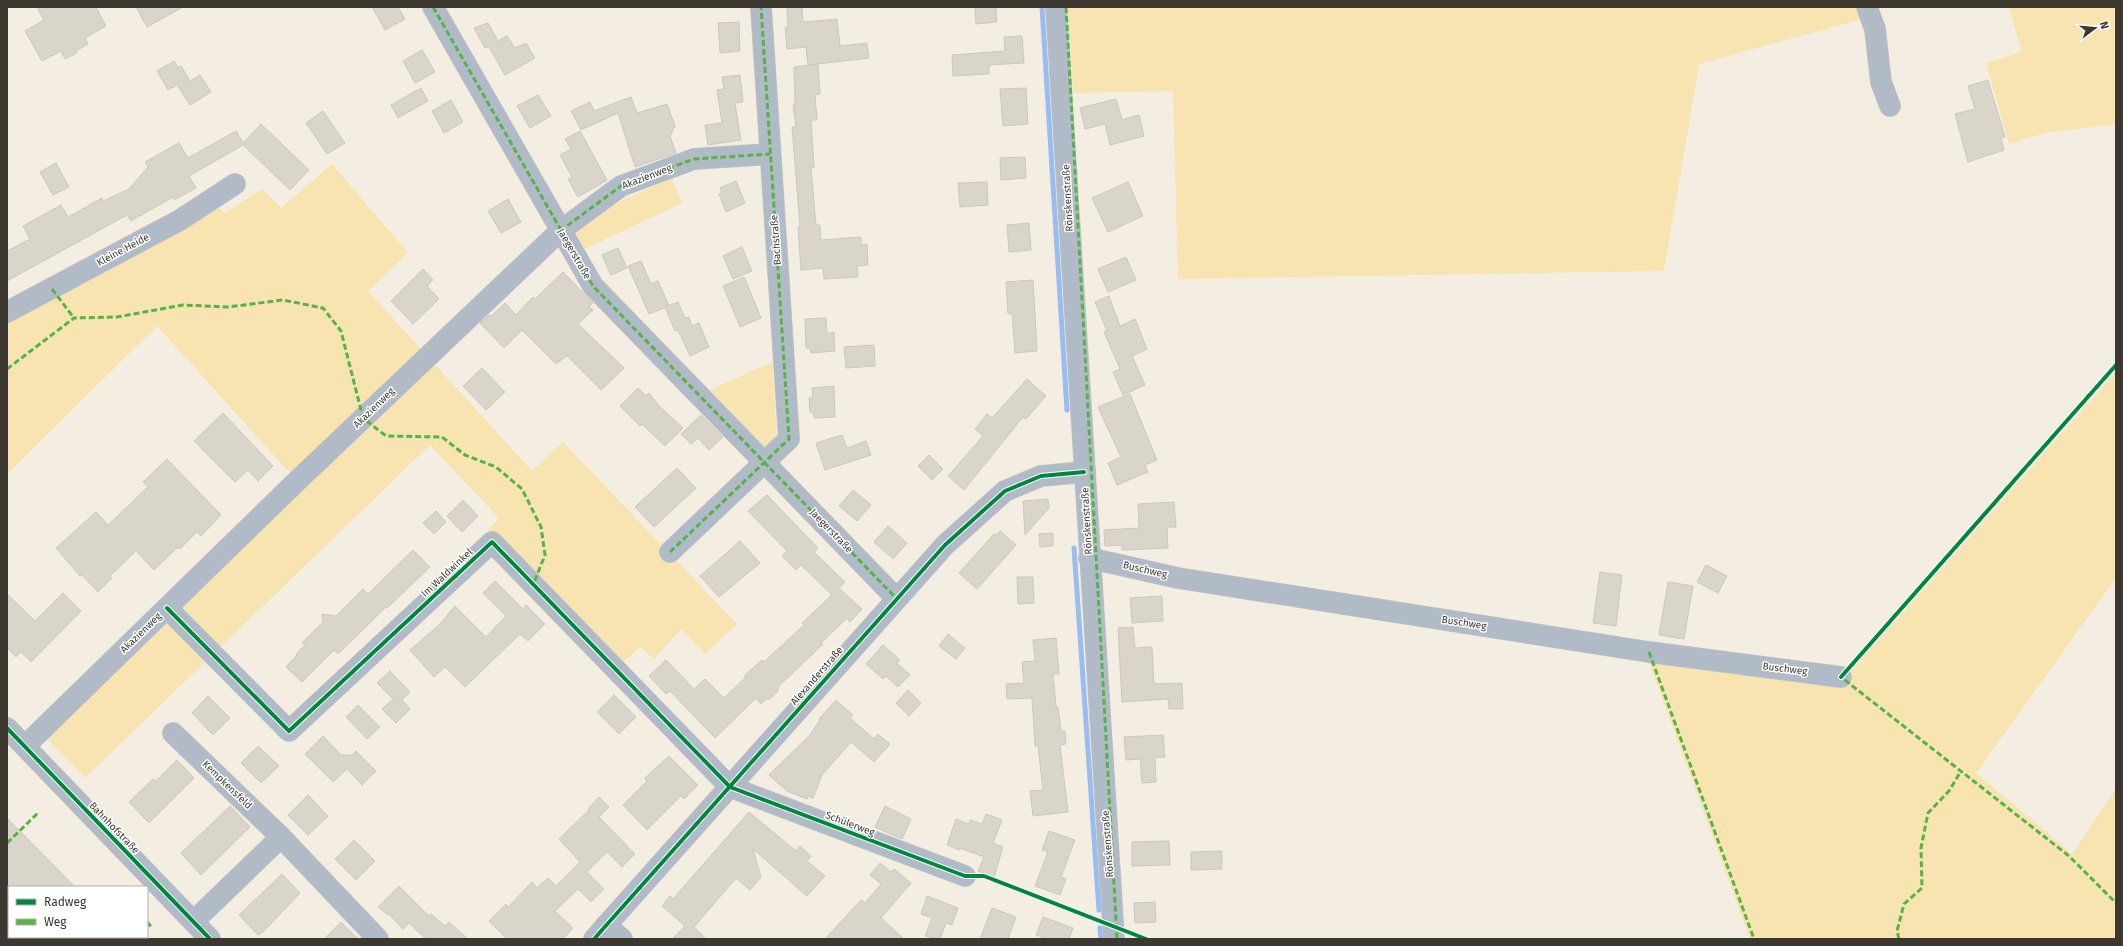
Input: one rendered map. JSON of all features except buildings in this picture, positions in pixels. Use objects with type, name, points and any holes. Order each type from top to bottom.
[{"type":"street","name":"Jaegerstraße","points":[[433,7],[560,231],[593,286],[896,598]]},
{"type":"street","name":"Bachstraße","points":[[761,7],[789,439],[765,464]]},
{"type":"street","name":"Rönskenstraße","points":[[1056,7],[1089,558],[1114,939]]},
{"type":"street","points":[[1867,7],[1874,29],[1881,82],[1890,106]]},
{"type":"street","name":"Akazienweg","points":[[25,746],[308,471],[560,231],[622,186],[694,159],[770,154]]},
{"type":"street","name":"Kleine Heide","points":[[7,312],[180,220],[235,184]]},
{"type":"street","points":[[670,552],[765,464]]},
{"type":"street","name":"Alexanderstraße","points":[[600,932],[896,598],[945,545],[1005,491],[1041,476],[1084,472]]},
{"type":"street","name":"Im Waldwinkel","points":[[167,608],[289,732],[492,542],[730,787]]},
{"type":"street","name":"Buschweg","points":[[1089,558],[1178,578],[1649,652],[1841,677]]},
{"type":"street","name":"Bahnhofstraße","points":[[7,728],[210,939]]},
{"type":"street","name":"Kempkensfeld","points":[[174,733],[281,837],[378,939]]},
{"type":"street","name":"Schülerweg","points":[[730,787],[965,876]]},
{"type":"street","points":[[194,921],[281,837]]},
{"type":"street","points":[[600,932],[622,939]]},
{"type":"shaded area","points":[[1067,7],[1859,7],[1866,18],[1699,64],[1664,271],[1178,279],[1173,91],[1073,93]]},
{"type":"shaded area","points":[[2009,7],[2116,7],[2116,124],[2045,133],[2009,144],[1986,63],[2022,52]]},
{"type":"shaded area","points":[[332,164],[408,253],[368,291],[532,471],[563,442],[737,624],[705,654],[681,629],[654,659],[640,647],[618,667],[488,530],[499,518],[430,445],[85,778],[40,731],[297,481],[157,326],[7,474],[7,317],[216,205],[225,213],[262,189],[281,208]]},
{"type":"shaded area","points":[[672,178],[682,203],[585,249],[576,233],[580,223],[610,206]]},
{"type":"shaded area","points":[[772,362],[777,437],[766,448],[710,390]]},
{"type":"shaded area","points":[[2116,372],[2116,578],[1976,773],[2072,854],[2116,788],[2116,939],[1750,939],[1647,657],[1842,681]]},
{"type":"waterway","points":[[1042,7],[1067,410]]},
{"type":"waterway","points":[[1074,548],[1099,910]]},
{"type":"waterway","points":[[1100,928],[1101,939]]},
{"type":"marked path","points":[[433,7],[593,286],[896,598]]},
{"type":"marked path","points":[[670,552],[789,439],[761,7]]},
{"type":"marked path","points":[[1066,7],[1117,939]]},
{"type":"marked path","points":[[560,231],[621,186],[694,159],[770,154]]},
{"type":"marked path","points":[[52,289],[74,318]]},
{"type":"marked path","points":[[7,369],[74,318],[117,317],[183,305],[228,307],[283,300],[323,308],[341,331],[363,418],[386,436],[442,437],[465,455],[496,467],[522,489],[541,527],[545,555],[533,585]]},
{"type":"marked path","points":[[1649,652],[1754,939]]},
{"type":"marked path","points":[[1844,674],[1841,677],[2069,856],[2116,903]]},
{"type":"marked path","points":[[1899,939],[1897,931],[1904,904],[1922,888],[1921,848],[1928,813],[1949,791],[1961,771]]},
{"type":"marked path","points":[[7,843],[39,812]]},
{"type":"marked path","points":[[148,923],[150,925],[148,927]]},
{"type":"cycle path","points":[[1841,677],[2116,365]]},
{"type":"cycle path","points":[[594,939],[945,545],[1005,491],[1041,476],[1084,472]]},
{"type":"cycle path","points":[[167,608],[289,731],[492,542],[730,787],[965,876],[984,876],[1146,939]]},
{"type":"cycle path","points":[[7,728],[210,939]]}]
